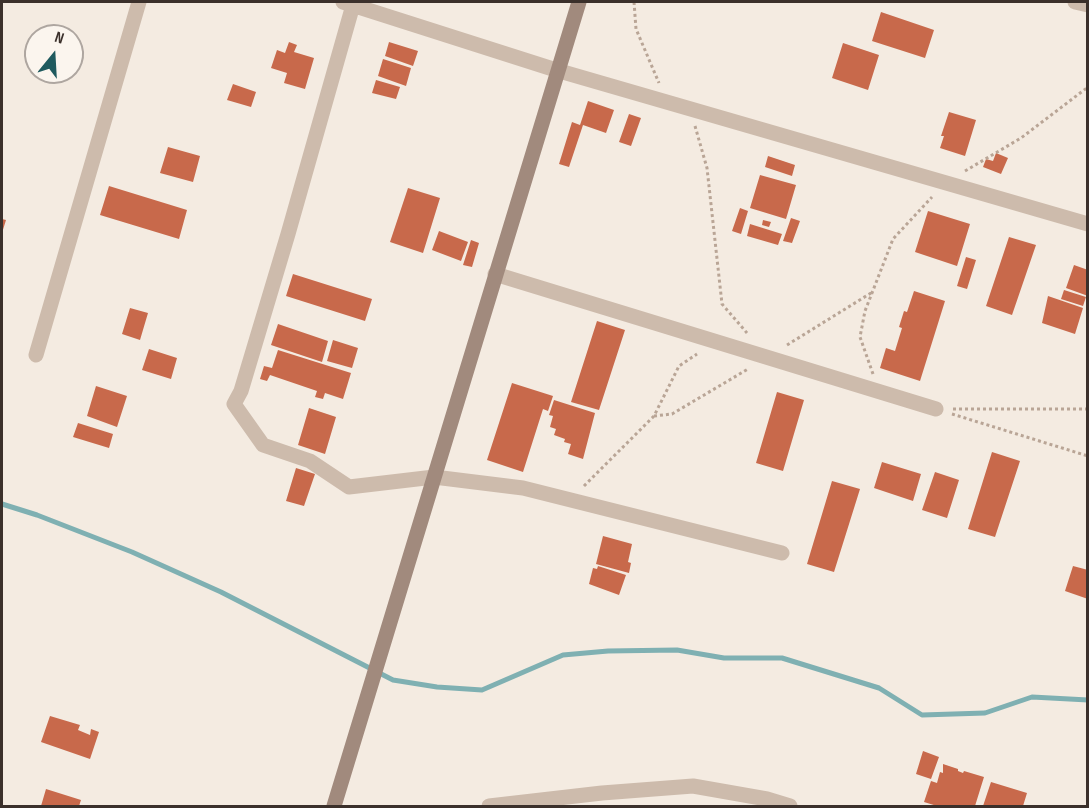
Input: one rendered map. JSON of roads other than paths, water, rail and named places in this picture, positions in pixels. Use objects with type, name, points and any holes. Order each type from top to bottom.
[{"type":"street","points":[[36,356],[139,2]]},
{"type":"street","points":[[334,807],[556,70],[579,2]]},
{"type":"street","points":[[1075,2],[1088,5]]},
{"type":"street","points":[[782,553],[523,488],[434,477],[349,487],[310,461],[263,445],[234,404],[241,391],[288,234],[348,3],[556,70],[1088,224]]},
{"type":"street","points":[[495,274],[936,409]]},
{"type":"street","points":[[489,807],[602,793],[693,786],[767,799],[790,807]]},
{"type":"waterway","points":[[2,504],[37,515],[132,552],[221,592],[393,680],[437,687],[482,690],[563,655],[608,651],[677,650],[724,658],[782,658],[879,688],[922,715],[985,713],[1032,697],[1088,700]]}]
